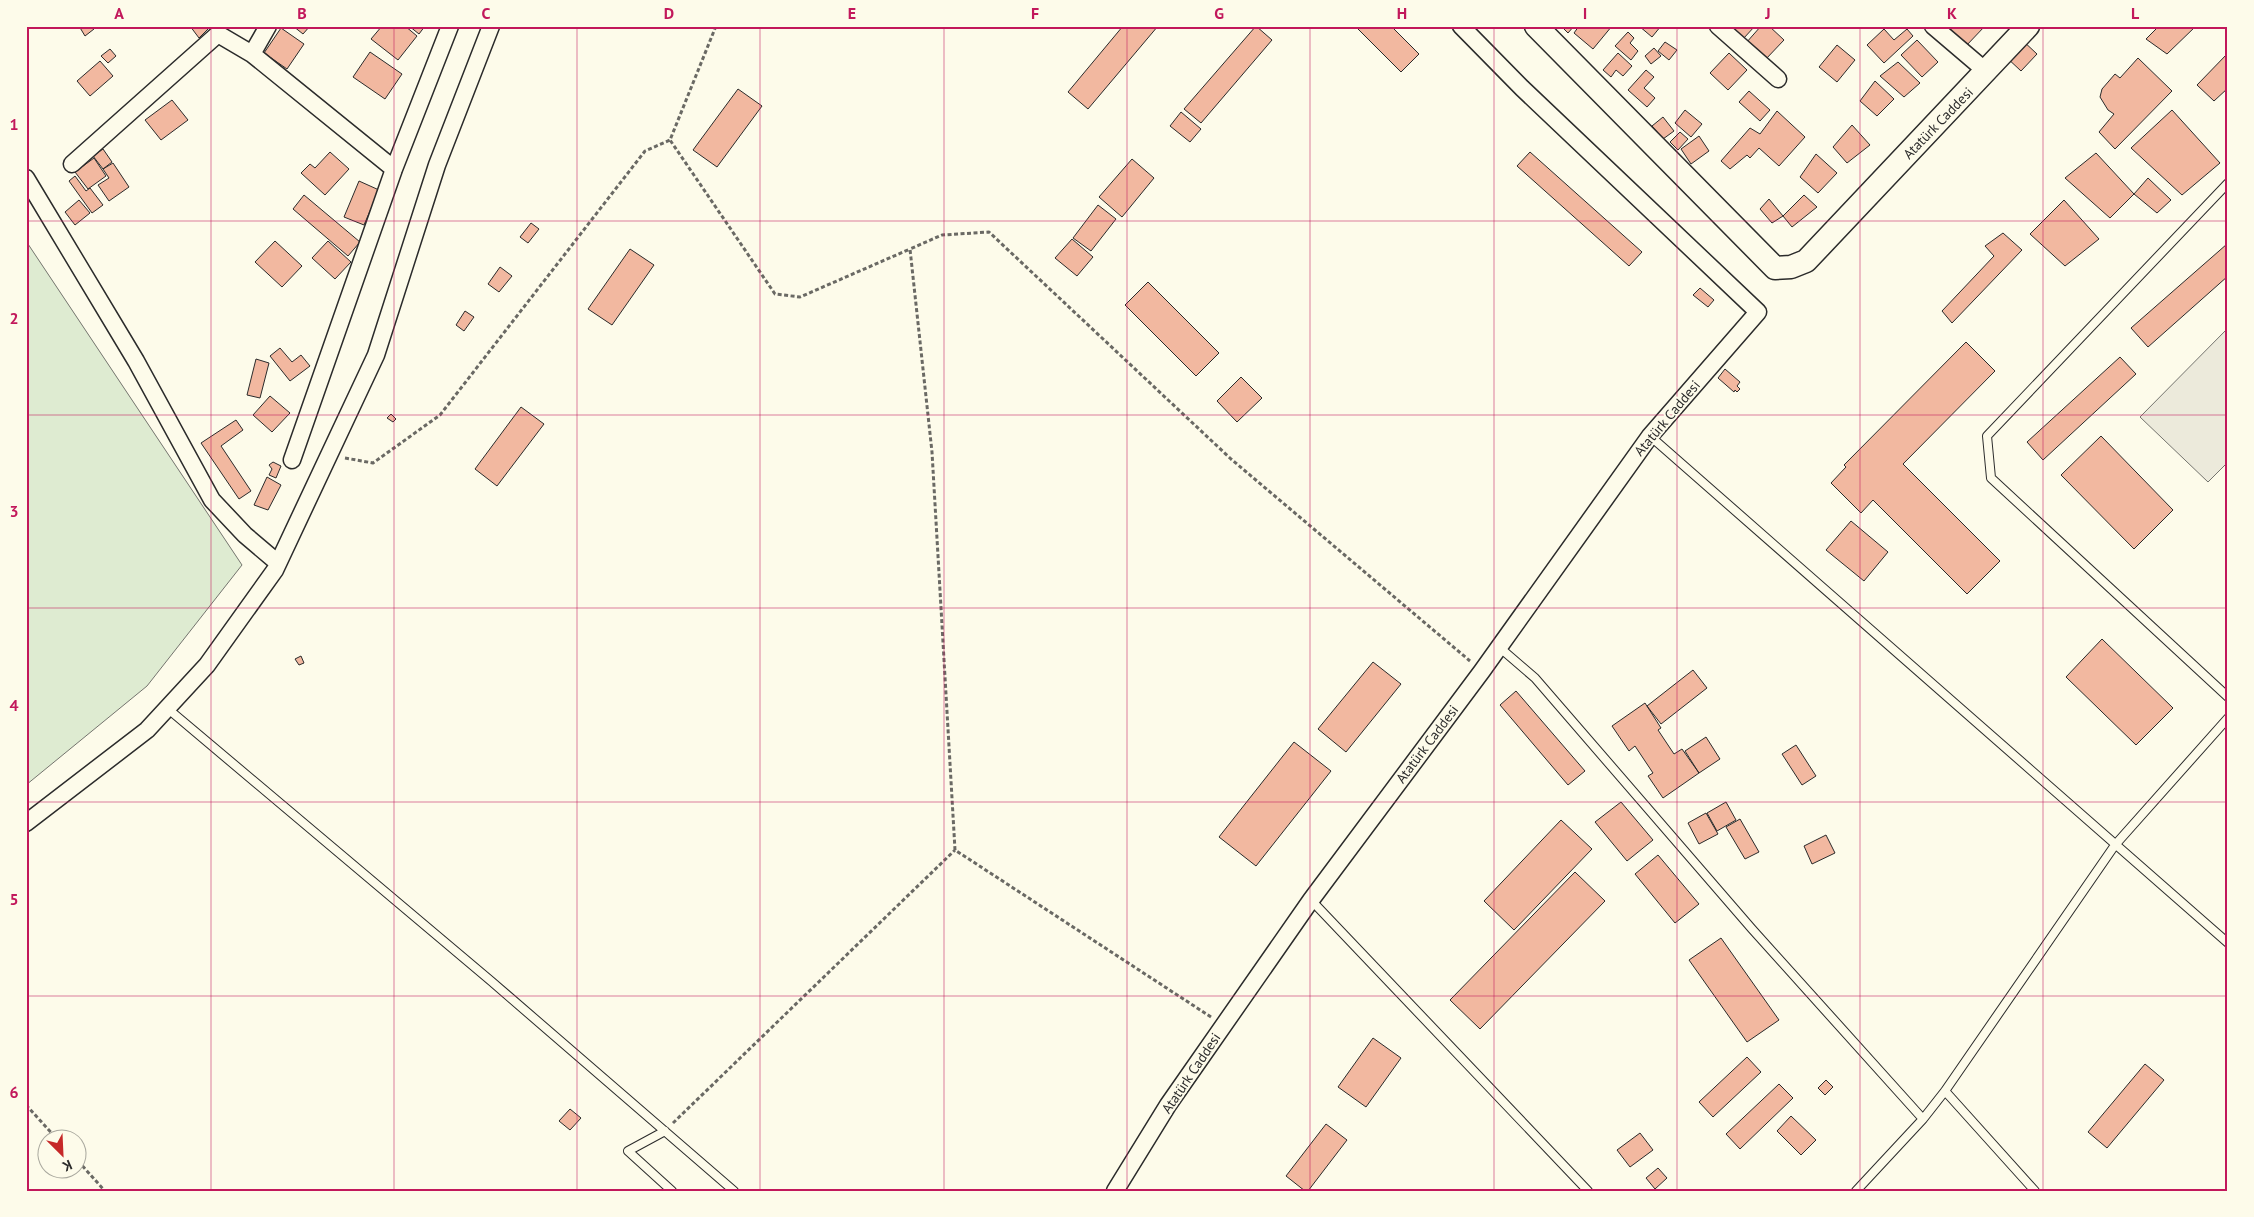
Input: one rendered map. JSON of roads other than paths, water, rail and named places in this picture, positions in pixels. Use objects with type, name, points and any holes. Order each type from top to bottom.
[{"type":"main road","name":"Atatürk Caddesi","points":[[1536,26],[1775,268],[1792,267],[1806,261],[2028,26]]},
{"type":"street","points":[[252,54],[268,26]]},
{"type":"street","points":[[292,460],[394,168],[450,26]]},
{"type":"street","points":[[26,823],[147,730],[207,665],[278,563],[376,355],[437,165],[491,26]]},
{"type":"street","name":"Atatürk Caddesi","points":[[1115,1191],[1168,1105],[1311,900],[1482,671],[1650,436],[1758,312],[1522,88],[1461,26]]},
{"type":"street","points":[[1718,26],[1778,80]]},
{"type":"street","points":[[1933,26],[1986,72]]},
{"type":"street","points":[[72,164],[218,34],[252,54],[394,168]]},
{"type":"street","points":[[26,178],[136,361],[212,500],[246,535],[278,563]]},
{"type":"lane","points":[[2228,183],[1987,436],[1991,478],[2228,697]]},
{"type":"lane","points":[[1650,436],[2228,944]]},
{"type":"lane","points":[[1499,647],[1535,678],[1752,929],[1923,1119]]},
{"type":"lane","points":[[167,708],[734,1191]]},
{"type":"lane","points":[[1856,1191],[1923,1119],[1945,1091],[2115,845],[2228,718]]},
{"type":"lane","points":[[1311,900],[1588,1191]]},
{"type":"lane","points":[[1945,1091],[2035,1191]]},
{"type":"lane","points":[[665,1131],[628,1151],[672,1191]]}]
